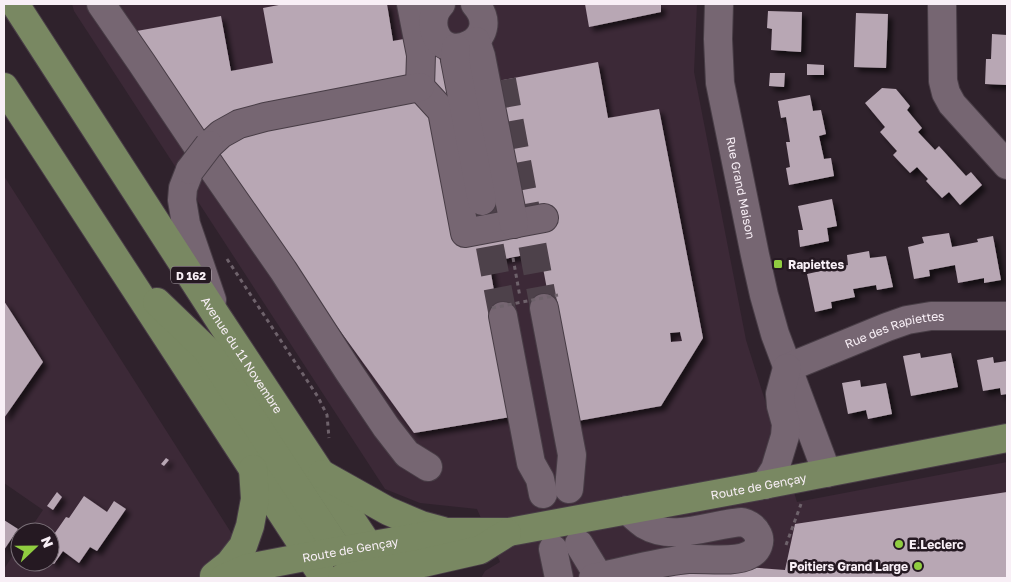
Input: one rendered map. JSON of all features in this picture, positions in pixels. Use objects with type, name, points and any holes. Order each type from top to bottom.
[{"type":"main road","name":"Avenue du 11 Novembre","points":[[15,4],[368,546],[367,576]]},
{"type":"main road","points":[[4,87],[317,567],[367,576]]},
{"type":"main road","points":[[119,264],[207,350],[339,551],[367,576]]},
{"type":"main road","name":"Route de Gençay","points":[[224,578],[247,568],[317,567],[339,551],[447,532],[509,532],[1007,438]]},
{"type":"main road","points":[[211,578],[229,564],[243,546],[250,526],[255,499],[253,469]]},
{"type":"main road","points":[[320,473],[388,511],[421,525],[447,532]]},
{"type":"main road","name":"Route de Gençay","points":[[367,576],[480,550],[509,532]]},
{"type":"main road","points":[[454,578],[462,567],[480,550]]},
{"type":"street","points":[[101,4],[283,270],[386,427],[407,454],[428,468]]},
{"type":"street","points":[[411,4],[421,55],[420,87],[442,111],[465,233],[544,218]]},
{"type":"street","points":[[441,4],[435,12],[433,19],[433,27],[441,41],[448,46],[473,30]]},
{"type":"street","name":"Rue Grand Maison","points":[[719,4],[720,83],[764,295],[787,368],[827,473]]},
{"type":"street","points":[[942,4],[943,81],[946,93],[952,104],[1007,165]]},
{"type":"street","points":[[473,30],[481,56],[494,81],[514,224]]},
{"type":"street","points":[[473,30],[455,60],[482,201]]},
{"type":"street","points":[[218,318],[186,224],[182,200],[183,188],[190,170],[209,145],[221,134],[239,124],[265,117],[420,87]]},
{"type":"street","points":[[498,312],[531,463],[540,479],[556,491],[572,455],[551,301]]},
{"type":"street","name":"Rue des Rapiettes","points":[[787,368],[907,320],[931,316],[1007,316]]},
{"type":"street","points":[[766,485],[775,469],[785,436],[786,424],[780,406],[780,394],[787,368]]},
{"type":"street","points":[[531,463],[572,455]]},
{"type":"street","points":[[559,578],[566,546],[596,578],[688,559],[738,559],[749,556],[756,550],[759,543],[758,535],[754,528],[747,523],[742,522],[669,532],[646,525],[627,510]]},
{"type":"path","points":[[498,312],[551,301]]},
{"type":"path","points":[[784,551],[804,497]]},
{"type":"shaded area","points":[[72,4],[697,4],[694,72],[746,340],[797,502],[1007,462],[1007,578],[481,578],[485,571],[500,562],[477,509],[420,503],[385,489],[74,11]]},
{"type":"shaded area","points":[[4,176],[260,578],[4,578],[4,569],[10,560],[10,572],[60,572],[60,522],[35,522],[43,510],[4,483]]},
{"type":"building","points":[[284,4],[387,4],[393,41],[431,34],[450,90],[598,62],[608,118],[659,109],[703,338],[661,406],[572,422],[540,252],[489,262],[516,416],[414,433],[294,267],[131,32],[221,16],[231,71],[273,63],[263,8]],"holes":[[[680,332],[682,341],[671,342],[670,333]]]},
{"type":"building","points":[[585,4],[661,4],[661,12],[589,27]]},
{"type":"building","points":[[768,11],[802,12],[801,52],[771,50],[772,29],[767,28]]},
{"type":"building","points":[[856,13],[888,14],[886,68],[854,67]]},
{"type":"building","points":[[992,34],[1007,35],[1007,85],[985,84],[986,59],[991,59]]},
{"type":"building","points":[[807,64],[824,65],[824,75],[807,75]]},
{"type":"building","points":[[770,73],[785,73],[784,87],[769,86]]},
{"type":"building","points":[[882,88],[896,89],[910,106],[907,110],[922,128],[918,132],[935,150],[939,146],[966,176],[971,172],[982,185],[960,205],[949,192],[942,198],[926,181],[928,179],[917,167],[910,173],[893,155],[897,151],[880,132],[885,127],[865,103]]},
{"type":"building","points":[[810,95],[813,111],[821,110],[826,134],[819,136],[824,159],[831,158],[834,176],[789,185],[786,168],[790,167],[786,142],[790,142],[786,117],[781,118],[778,101]]},
{"type":"building","points":[[832,199],[837,226],[827,228],[829,241],[800,247],[798,230],[803,230],[798,206]]},
{"type":"building","points":[[949,233],[952,247],[978,242],[977,239],[993,236],[1001,280],[984,283],[984,278],[958,283],[955,265],[929,270],[930,276],[914,279],[908,247],[924,243],[922,237]]},
{"type":"building","points":[[869,251],[870,258],[886,256],[893,287],[877,290],[876,285],[853,289],[855,297],[831,302],[832,308],[815,312],[807,274],[848,265],[847,255]]},
{"type":"building","points":[[4,301],[43,362],[4,418]]},
{"type":"building","points":[[920,353],[921,358],[951,353],[958,387],[911,396],[903,356]]},
{"type":"building","points":[[993,357],[994,363],[1007,361],[1007,394],[1001,395],[1000,388],[983,391],[977,360]]},
{"type":"building","points":[[860,380],[861,387],[886,383],[892,414],[868,419],[866,410],[848,414],[842,383]]},
{"type":"building","points":[[166,458],[169,460],[164,466],[161,464]]},
{"type":"building","points":[[57,492],[62,497],[53,510],[47,506]]},
{"type":"building","name":"E.Leclerc","points":[[1007,492],[1007,578],[635,578],[707,564],[785,570],[795,524]]},
{"type":"building","points":[[84,496],[107,512],[114,501],[126,509],[97,551],[90,547],[79,563],[63,551],[60,555],[60,526],[66,517],[69,518]]},
{"type":"building","points":[[4,520],[10,524],[10,541],[4,550]]},
{"type":"tunnel","points":[[502,80],[544,308]]},
{"type":"tunnel","points":[[482,205],[503,316]]},
{"type":"place","name":"Rapiettes","points":[[778,264]]},
{"type":"place","name":"E.Leclerc","points":[[899,544]]},
{"type":"place","name":"Poitiers Grand Large","points":[[918,566]]}]
